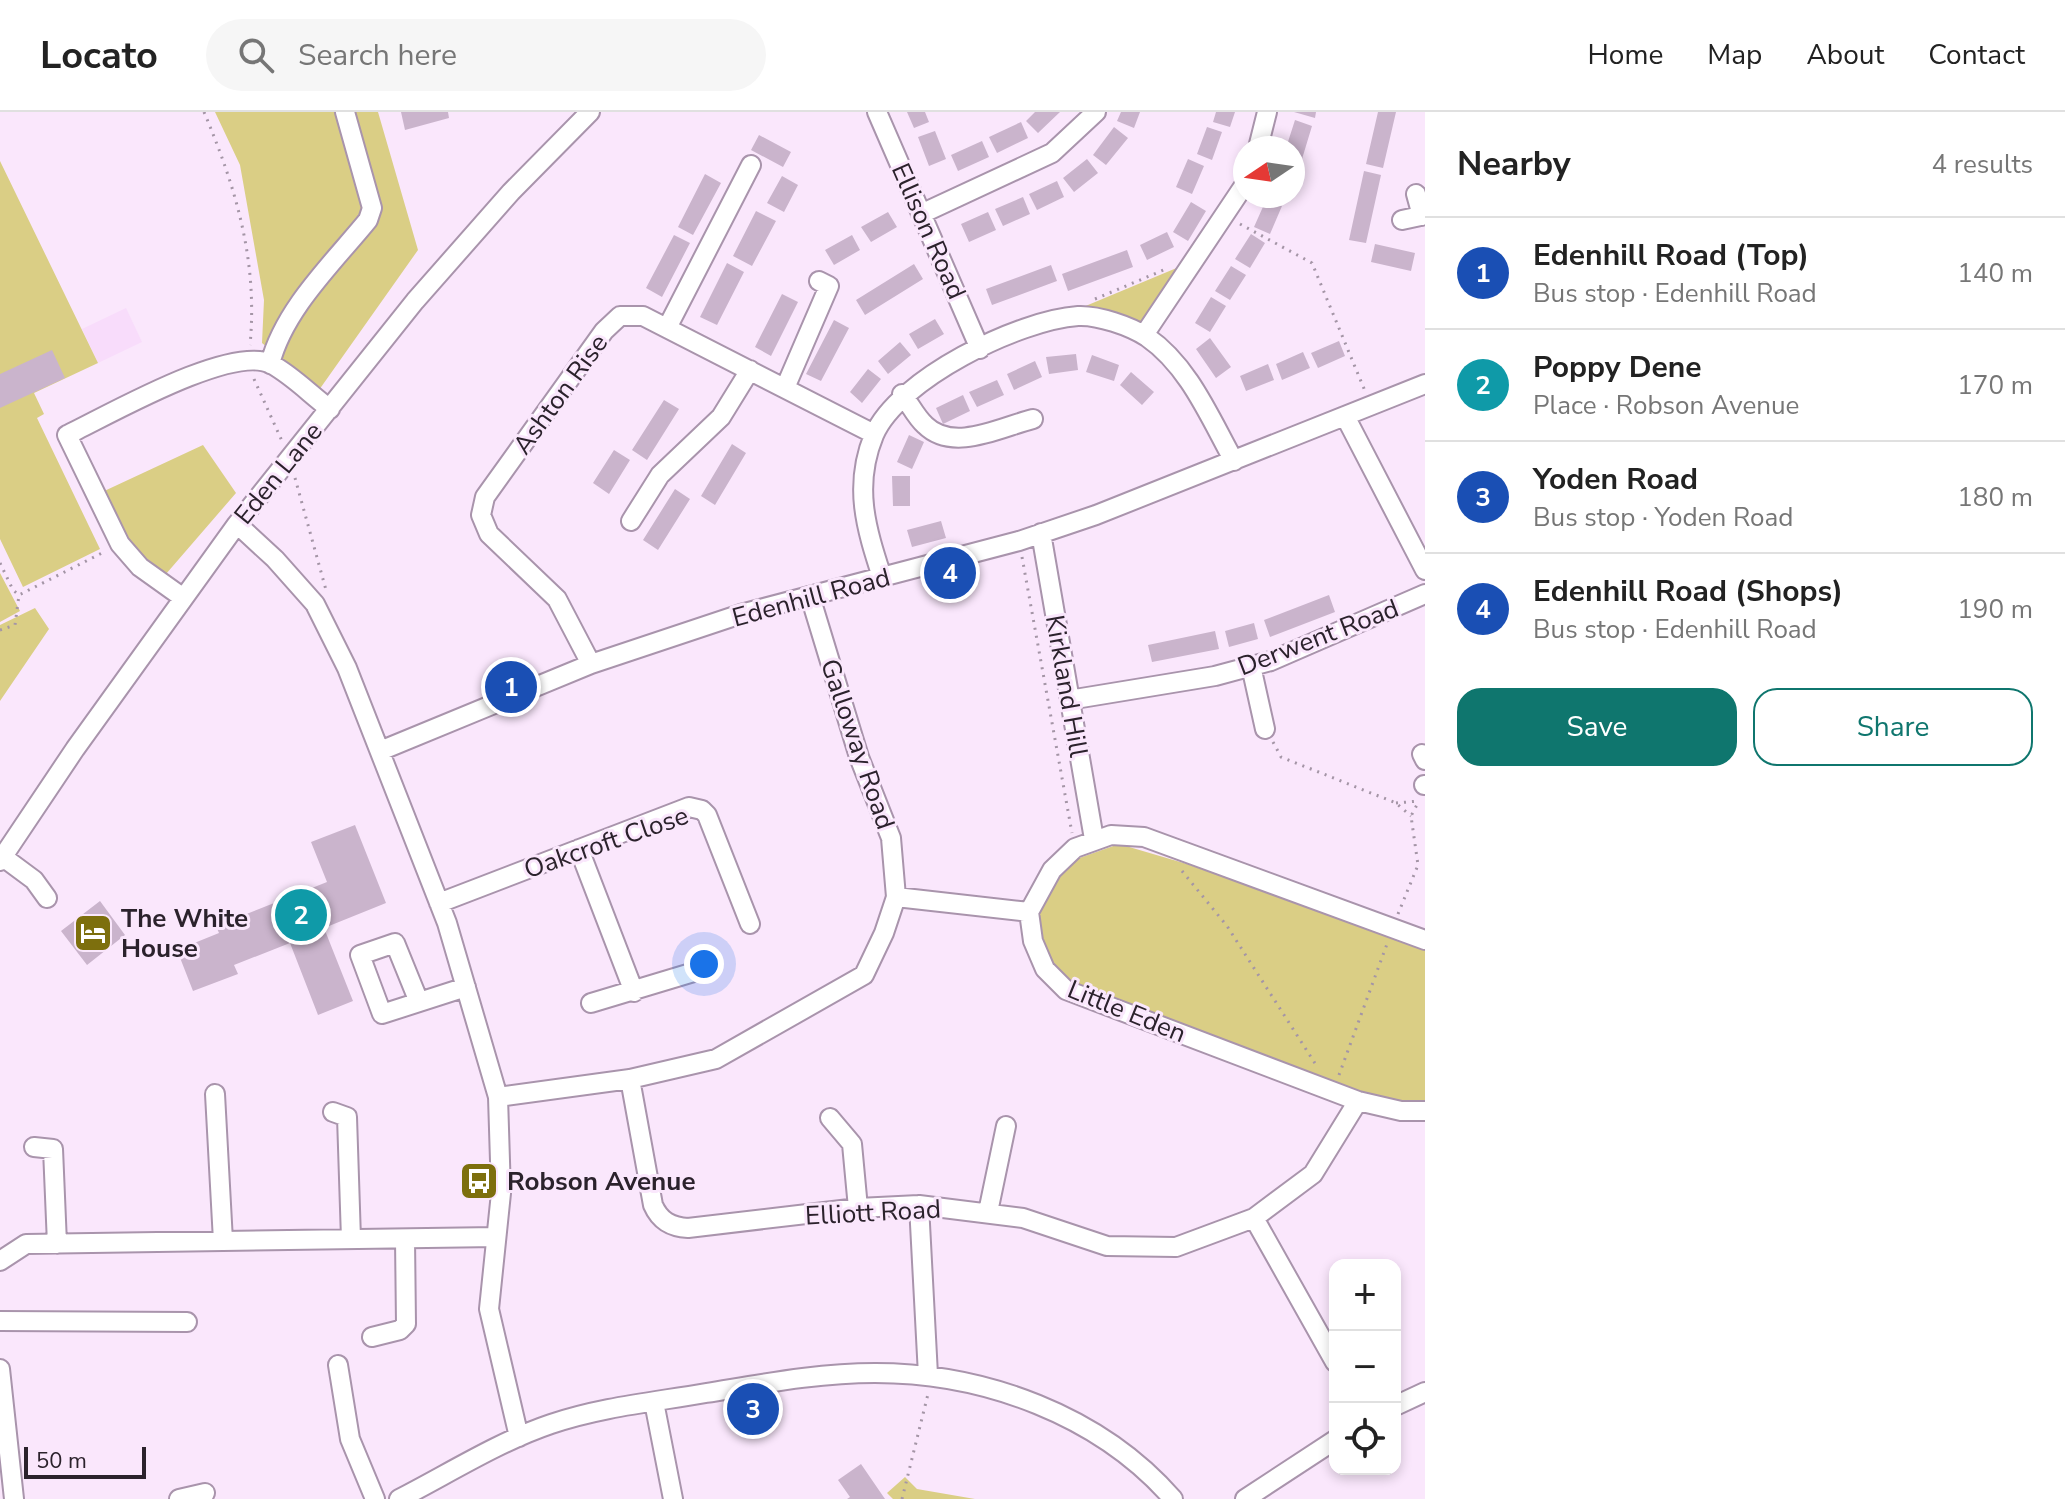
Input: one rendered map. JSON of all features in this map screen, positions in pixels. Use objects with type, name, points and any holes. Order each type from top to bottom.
[{"type":"street","points":[[270,364],[283,330],[368,220],[372,208],[345,112]]},
{"type":"street","name":"Eden Lane","points":[[2,859],[182,597],[237,524],[415,301],[492,214],[590,112]]},
{"type":"street","name":"Ellison Road","points":[[877,112],[980,349]]},
{"type":"street","points":[[921,214],[1052,153],[1096,112]]},
{"type":"street","points":[[1261,136],[1267,112]]},
{"type":"street","points":[[667,328],[751,165]]},
{"type":"street","points":[[1402,220],[1423,216],[1416,194]]},
{"type":"street","points":[[1144,335],[1233,202]]},
{"type":"street","points":[[785,388],[829,286],[819,281]]},
{"type":"street","name":"Ashton Rise","points":[[591,664],[557,599],[489,534],[481,515],[485,497],[604,331],[620,316],[643,316],[874,434]]},
{"type":"street","points":[[882,577],[865,525],[861,489],[874,434],[885,413],[902,394],[935,371],[1042,321],[1081,316],[1144,335],[1179,368],[1234,461]]},
{"type":"street","points":[[182,597],[140,567],[120,544],[67,435],[202,370],[249,359],[270,364],[330,409]]},
{"type":"street","points":[[631,521],[660,475],[721,417],[750,370]]},
{"type":"street","name":"Edenhill Road","points":[[380,751],[591,664],[741,614],[1019,541],[1234,461],[1425,384]]},
{"type":"street","points":[[902,394],[925,426],[944,438],[960,439],[1033,419]]},
{"type":"street","points":[[1345,416],[1425,570]]},
{"type":"street","points":[[237,524],[275,559],[315,604],[347,668],[439,903],[466,987],[498,1097],[501,1193],[489,1309],[519,1437]]},
{"type":"street","name":"Kirkland Hill","points":[[1041,533],[1094,839]]},
{"type":"street","name":"Derwent Road","points":[[1069,700],[1251,666],[1425,594]]},
{"type":"street","name":"Galloway Road","points":[[498,1097],[630,1079],[716,1059],[864,975],[884,933],[896,897],[891,838],[859,757],[810,596]]},
{"type":"street","points":[[1251,666],[1265,729]]},
{"type":"street","name":"Oakcroft Close","points":[[439,903],[689,807],[702,810],[750,924]]},
{"type":"street","points":[[896,897],[1029,912],[1052,870],[1075,848],[1111,835],[1144,837],[1425,940]]},
{"type":"street","points":[[579,849],[634,992]]},
{"type":"street","points":[[2,859],[34,880],[47,898]]},
{"type":"street","name":"Little Eden","points":[[1029,912],[1033,941],[1045,969],[1066,990],[1358,1101],[1401,1111],[1425,1111]]},
{"type":"street","points":[[591,1003],[694,972]]},
{"type":"street","points":[[419,1002],[466,987]]},
{"type":"street","name":"Elliott Road","points":[[630,1079],[653,1205],[661,1219],[670,1224],[688,1228],[858,1208],[919,1205],[1023,1218],[1107,1246],[1176,1247],[1254,1218],[1313,1174],[1358,1101]]},
{"type":"street","points":[[215,1094],[223,1241]]},
{"type":"street","points":[[333,1112],[347,1117],[351,1239]]},
{"type":"street","points":[[830,1118],[852,1144],[858,1208]]},
{"type":"street","points":[[988,1212],[1006,1126]]},
{"type":"street","points":[[34,1147],[53,1149],[57,1244]]},
{"type":"street","points":[[919,1205],[928,1384]]},
{"type":"street","points":[[1254,1218],[1329,1351]]},
{"type":"street","points":[[0,1261],[26,1244],[496,1237]]},
{"type":"street","points":[[372,1337],[400,1330],[406,1324],[405,1239]]},
{"type":"street","points":[[0,1321],[187,1322]]},
{"type":"street","points":[[338,1365],[350,1439],[375,1499]]},
{"type":"street","points":[[0,1369],[14,1499]]},
{"type":"street","points":[[399,1499],[519,1437],[604,1410],[798,1378],[873,1373],[1024,1399],[1061,1414],[1127,1456],[1173,1499]]},
{"type":"street","points":[[1401,1403],[1425,1392]]},
{"type":"street","points":[[654,1402],[673,1499]]},
{"type":"street","points":[[1245,1499],[1329,1444]]},
{"type":"street","points":[[179,1499],[205,1493]]},
{"type":"path","points":[[204,112],[232,177],[251,273],[248,367],[290,459],[327,593]]},
{"type":"path","points":[[1224,215],[1312,263],[1371,405]]},
{"type":"path","points":[[1088,302],[1194,260]]},
{"type":"path","points":[[1019,541],[1075,848]]},
{"type":"path","points":[[19,595],[120,544]]},
{"type":"path","points":[[0,563],[13,590],[19,595]]},
{"type":"path","points":[[0,630],[15,625],[19,595]]},
{"type":"path","points":[[1265,729],[1281,757],[1396,803],[1411,816]]},
{"type":"path","points":[[1396,803],[1423,791]]},
{"type":"path","points":[[1333,1091],[1418,865],[1411,816],[1423,791]]},
{"type":"path","points":[[1175,864],[1227,926],[1333,1091]]},
{"type":"path","points":[[902,1499],[928,1384]]},
{"type":"shaded area","points":[[215,112],[378,112],[418,250],[319,390],[262,343],[264,300],[240,165]]},
{"type":"shaded area","points":[[0,161],[98,363],[34,393],[44,414],[37,418],[100,549],[23,587],[0,539]]},
{"type":"shaded area","points":[[1179,267],[1146,325],[1076,310]]},
{"type":"shaded area","points":[[126,308],[142,342],[98,363],[82,329]]},
{"type":"shaded area","points":[[203,445],[236,493],[166,574],[125,541],[100,493]]},
{"type":"shaded area","points":[[0,573],[20,611],[0,622]]},
{"type":"shaded area","points":[[35,608],[49,629],[0,701],[0,625]]},
{"type":"shaded area","points":[[1119,844],[1187,864],[1425,949],[1425,1102],[1401,1106],[1352,1093],[1066,983],[1049,963],[1039,941],[1039,902],[1068,862]]},
{"type":"shaded area","points":[[905,1477],[917,1489],[975,1499],[893,1499],[887,1493]]},
{"type":"building","points":[[401,112],[448,112],[449,118],[405,130]]},
{"type":"building","points":[[907,112],[925,112],[929,122],[914,128]]},
{"type":"building","points":[[1035,112],[1060,112],[1038,133],[1026,121]]},
{"type":"building","points":[[1121,112],[1140,112],[1134,128],[1117,121]]},
{"type":"building","points":[[1216,112],[1235,112],[1230,127],[1213,122]]},
{"type":"building","points":[[1294,112],[1316,112],[1315,118]]},
{"type":"building","points":[[1378,112],[1396,112],[1383,168],[1366,164]]},
{"type":"building","points":[[1295,120],[1312,126],[1305,149],[1305,136],[1290,136]]},
{"type":"building","points":[[1021,122],[1028,138],[997,153],[989,137]]},
{"type":"building","points":[[1114,127],[1128,138],[1106,165],[1093,155]]},
{"type":"building","points":[[1207,127],[1222,132],[1212,160],[1197,154]]},
{"type":"building","points":[[935,131],[946,159],[929,166],[918,137]]},
{"type":"building","points":[[759,135],[791,152],[783,167],[751,150]]},
{"type":"building","points":[[982,141],[989,157],[958,171],[951,155]]},
{"type":"building","points":[[1087,159],[1098,173],[1074,192],[1063,178]]},
{"type":"building","points":[[1188,159],[1204,166],[1192,194],[1176,187]]},
{"type":"building","points":[[1364,171],[1381,175],[1366,243],[1349,240]]},
{"type":"building","points":[[705,174],[721,183],[693,235],[678,227]]},
{"type":"building","points":[[782,176],[798,185],[784,212],[767,203]]},
{"type":"building","points":[[1057,181],[1064,197],[1037,210],[1029,194]]},
{"type":"building","points":[[1023,197],[1030,214],[1003,226],[995,209]]},
{"type":"building","points":[[1191,202],[1206,211],[1188,241],[1173,232]]},
{"type":"building","points":[[1262,208],[1281,208],[1270,234],[1254,227]]},
{"type":"building","points":[[756,211],[776,221],[752,266],[733,256]]},
{"type":"building","points":[[888,212],[897,227],[871,242],[861,227]]},
{"type":"building","points":[[988,212],[996,230],[969,242],[961,224]]},
{"type":"building","points":[[1167,232],[1174,247],[1147,260],[1140,245]]},
{"type":"building","points":[[1251,234],[1265,243],[1250,268],[1235,259]]},
{"type":"building","points":[[674,235],[690,243],[662,297],[646,288]]},
{"type":"building","points":[[852,235],[860,250],[834,265],[825,250]]},
{"type":"building","points":[[1375,244],[1415,253],[1411,271],[1371,262]]},
{"type":"building","points":[[1127,250],[1133,267],[1068,291],[1062,274]]},
{"type":"building","points":[[727,263],[744,272],[717,325],[700,317]]},
{"type":"building","points":[[914,264],[923,279],[865,315],[856,300]]},
{"type":"building","points":[[1051,265],[1057,281],[992,305],[986,289]]},
{"type":"building","points":[[1231,266],[1246,275],[1230,300],[1215,291]]},
{"type":"building","points":[[782,294],[798,302],[771,356],[755,347]]},
{"type":"building","points":[[1211,297],[1226,306],[1210,332],[1195,323]]},
{"type":"building","points":[[935,319],[944,334],[918,349],[909,334]]},
{"type":"building","points":[[834,320],[849,328],[821,381],[806,374]]},
{"type":"building","points":[[1210,338],[1231,367],[1216,378],[1196,349]]},
{"type":"building","points":[[1339,341],[1345,356],[1318,368],[1311,353]]},
{"type":"building","points":[[900,342],[911,355],[888,374],[878,361]]},
{"type":"building","points":[[52,350],[65,378],[0,408],[0,374]]},
{"type":"building","points":[[1303,352],[1310,368],[1282,380],[1276,364]]},
{"type":"building","points":[[1076,354],[1078,370],[1049,374],[1046,357]]},
{"type":"building","points":[[1092,355],[1119,365],[1114,381],[1086,372]]},
{"type":"building","points":[[1035,361],[1042,377],[1014,390],[1007,374]]},
{"type":"building","points":[[1268,364],[1274,380],[1246,391],[1240,376]]},
{"type":"building","points":[[868,369],[881,379],[862,403],[850,392]]},
{"type":"building","points":[[1131,372],[1154,392],[1142,405],[1120,385]]},
{"type":"building","points":[[997,380],[1004,395],[977,407],[969,392]]},
{"type":"building","points":[[963,395],[970,411],[943,424],[936,408]]},
{"type":"building","points":[[664,400],[679,409],[647,460],[632,450]]},
{"type":"building","points":[[909,435],[924,442],[912,469],[897,462]]},
{"type":"building","points":[[732,444],[746,453],[715,505],[701,496]]},
{"type":"building","points":[[614,450],[630,460],[609,494],[593,483]]},
{"type":"building","points":[[892,476],[910,476],[910,506],[893,506]]},
{"type":"building","points":[[675,489],[690,499],[658,550],[643,540]]},
{"type":"building","points":[[941,521],[946,538],[912,547],[907,530]]},
{"type":"building","points":[[1329,595],[1335,612],[1270,637],[1264,620]]},
{"type":"building","points":[[1254,623],[1258,639],[1229,647],[1225,631]]},
{"type":"building","points":[[1215,631],[1219,649],[1152,662],[1148,645]]},
{"type":"building","points":[[355,825],[386,903],[324,928],[353,1001],[318,1015],[290,943],[234,965],[238,974],[193,991],[177,950],[219,933],[216,926],[327,882],[311,842]]},
{"type":"building","name":"The White House","points":[[100,901],[125,935],[87,965],[61,931]]},
{"type":"building","points":[[861,1464],[885,1499],[847,1499],[850,1497],[838,1480]]},
{"type":"place","name":"Edenhill Road (Shops)","points":[[950,573]]},
{"type":"place","name":"Edenhill Road (Top)","points":[[511,687]]},
{"type":"place","name":"Poppy Dene","points":[[301,915]]},
{"type":"place","name":"The White House","points":[[93,933]]},
{"type":"place","name":"Robson Avenue","points":[[479,1181]]},
{"type":"place","name":"Yoden Road","points":[[753,1409]]}]
